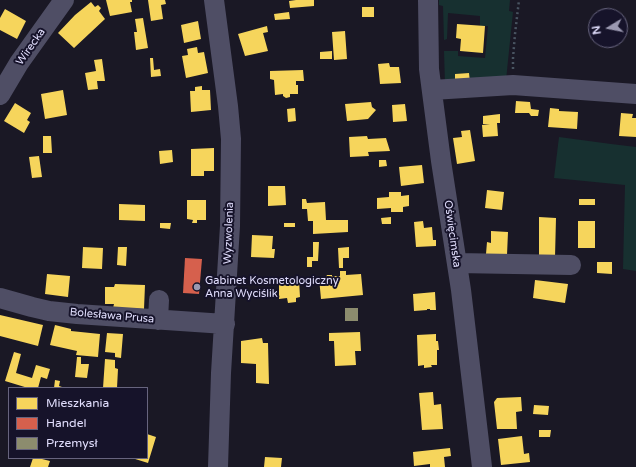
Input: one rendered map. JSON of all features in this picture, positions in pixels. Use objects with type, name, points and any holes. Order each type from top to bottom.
[{"type":"street","name":"Wirecka","points":[[0,95],[19,63],[64,0]]},
{"type":"street","name":"Wyzwolenia","points":[[214,0],[231,139],[230,226],[221,373],[218,467]]},
{"type":"street","name":"Oświęcimska","points":[[428,0],[429,69],[441,161],[457,263],[482,467]]},
{"type":"street","points":[[432,90],[513,85],[636,94]]},
{"type":"street","points":[[457,263],[571,265]]},
{"type":"street","name":"Bolesława Prusa","points":[[0,298],[49,311],[225,324]]},
{"type":"street","points":[[158,320],[159,300]]},
{"type":"path","points":[[513,85],[513,58],[519,0]]},
{"type":"green space","points":[[439,0],[510,0],[509,11],[513,12],[506,80],[470,82],[469,73],[455,74],[455,83],[445,84],[444,51],[458,51],[458,56],[485,58],[488,26],[480,26],[480,16],[448,13],[447,39],[444,40],[443,6],[439,5]]},
{"type":"green space","points":[[559,137],[636,147],[636,271],[623,269],[625,185],[554,178]]},
{"type":"building: Mieszkania","points":[[106,0],[132,0],[132,2],[130,2],[132,12],[110,16]]},
{"type":"building: Mieszkania","points":[[148,0],[165,0],[166,4],[161,5],[163,19],[151,21]]},
{"type":"building: Mieszkania","points":[[314,0],[314,6],[290,8],[289,1]]},
{"type":"building: Mieszkania","points":[[91,2],[95,7],[98,5],[101,8],[99,11],[105,19],[74,48],[58,33],[75,15]]},
{"type":"building: Mieszkania","points":[[362,7],[374,7],[374,17],[362,17]]},
{"type":"building: Mieszkania","points":[[5,9],[26,21],[17,39],[0,30],[0,18]]},
{"type":"building: Mieszkania","points":[[289,12],[290,19],[275,20],[274,14]]},
{"type":"building: Mieszkania","points":[[143,18],[148,48],[136,50],[134,32],[137,32],[135,19]]},
{"type":"building: Mieszkania","points":[[198,21],[201,39],[184,43],[181,25]]},
{"type":"building: Mieszkania","points":[[457,24],[485,26],[483,53],[460,51],[461,39],[456,38]]},
{"type":"building: Mieszkania","points":[[267,26],[268,32],[263,33],[268,51],[245,56],[238,34]]},
{"type":"building: Mieszkania","points":[[345,31],[347,59],[334,60],[332,32]]},
{"type":"building: Mieszkania","points":[[197,47],[198,53],[204,52],[208,73],[186,78],[182,56],[188,55],[187,49]]},
{"type":"building: Mieszkania","points":[[332,51],[332,59],[320,59],[320,52]]},
{"type":"building: Mieszkania","points":[[150,58],[153,58],[154,70],[160,69],[161,76],[151,77]]},
{"type":"building: Mieszkania","points":[[102,59],[105,81],[97,81],[98,89],[88,90],[85,73],[96,71],[94,60]]},
{"type":"building: Mieszkania","points":[[389,63],[390,67],[399,67],[401,83],[380,84],[378,64]]},
{"type":"building: Mieszkania","points":[[303,70],[304,81],[296,81],[296,85],[298,85],[298,94],[290,94],[290,97],[286,98],[283,94],[275,95],[274,80],[270,79],[270,71]]},
{"type":"building: Mieszkania","points":[[469,73],[470,82],[455,83],[455,74]]},
{"type":"building: Mieszkania","points":[[202,86],[202,90],[210,90],[211,110],[191,112],[190,91],[195,91],[195,87]]},
{"type":"building: Mieszkania","points":[[63,90],[67,115],[45,119],[41,94]]},
{"type":"building: Mieszkania","points":[[516,101],[530,102],[531,109],[539,110],[538,116],[531,116],[529,113],[515,113]]},
{"type":"building: Mieszkania","points":[[371,102],[372,107],[376,110],[368,119],[347,121],[345,104]]},
{"type":"building: Mieszkania","points":[[15,103],[31,113],[27,120],[30,122],[24,133],[4,121]]},
{"type":"building: Mieszkania","points":[[405,104],[407,121],[393,122],[392,105]]},
{"type":"building: Mieszkania","points":[[295,108],[296,121],[288,122],[287,109]]},
{"type":"building: Mieszkania","points":[[550,108],[559,109],[559,111],[578,112],[577,129],[548,127]]},
{"type":"building: Mieszkania","points":[[621,113],[633,114],[632,118],[636,118],[636,137],[619,136]]},
{"type":"building: Mieszkania","points":[[500,114],[500,123],[497,123],[498,136],[483,137],[482,125],[490,124],[483,124],[483,116]]},
{"type":"building: Mieszkania","points":[[470,130],[475,161],[457,164],[453,138],[462,137],[461,131]]},
{"type":"building: Mieszkania","points":[[43,136],[51,136],[52,153],[43,153]]},
{"type":"building: Mieszkania","points":[[367,136],[368,139],[386,138],[390,151],[368,152],[369,156],[350,157],[349,137]]},
{"type":"building: Mieszkania","points":[[214,148],[214,171],[204,171],[204,176],[191,176],[191,149]]},
{"type":"building: Mieszkania","points":[[172,150],[173,162],[160,164],[159,151]]},
{"type":"building: Mieszkania","points":[[39,156],[42,177],[32,178],[29,157]]},
{"type":"building: Mieszkania","points":[[379,160],[386,160],[387,166],[379,167]]},
{"type":"building: Mieszkania","points":[[422,165],[424,183],[401,186],[399,167]]},
{"type":"building: Mieszkania","points":[[268,186],[285,186],[286,205],[268,206]]},
{"type":"building: Mieszkania","points":[[487,190],[504,192],[502,210],[485,208]]},
{"type":"building: Mieszkania","points":[[389,192],[401,192],[401,196],[409,195],[409,206],[403,207],[403,212],[391,212],[391,208],[377,209],[377,198],[389,197]]},
{"type":"building: Mieszkania","points":[[302,199],[306,199],[307,203],[325,202],[326,220],[348,220],[348,232],[313,234],[313,221],[308,221],[307,209],[302,209]]},
{"type":"building: Mieszkania","points":[[579,199],[595,199],[595,205],[579,205]]},
{"type":"building: Mieszkania","points":[[187,200],[206,200],[206,220],[197,220],[197,223],[192,223],[193,220],[187,219]]},
{"type":"building: Mieszkania","points":[[119,204],[145,205],[145,221],[119,220]]},
{"type":"building: Mieszkania","points":[[391,217],[391,224],[382,224],[381,218]]},
{"type":"building: Mieszkania","points":[[539,217],[556,218],[555,257],[539,257]]},
{"type":"building: Mieszkania","points":[[423,221],[424,228],[432,227],[433,240],[436,240],[436,246],[416,247],[414,222]]},
{"type":"building: Mieszkania","points":[[578,221],[595,221],[595,248],[578,248]]},
{"type":"building: Mieszkania","points":[[160,223],[171,223],[170,229],[160,228]]},
{"type":"building: Mieszkania","points":[[284,223],[295,223],[295,227],[284,227]]},
{"type":"building: Mieszkania","points":[[491,231],[508,232],[507,255],[486,254],[487,242],[491,243]]},
{"type":"building: Mieszkania","points":[[252,235],[273,236],[272,249],[275,249],[274,258],[251,257]]},
{"type":"building: Mieszkania","points":[[313,242],[319,242],[318,261],[312,261],[312,267],[307,267],[307,257],[313,257]]},
{"type":"building: Mieszkania","points":[[83,247],[103,248],[102,269],[82,268]]},
{"type":"building: Mieszkania","points":[[118,247],[127,247],[126,266],[117,265]]},
{"type":"building: Mieszkania","points":[[349,247],[349,258],[343,258],[343,268],[339,268],[338,248]]},
{"type":"building: Mieszkania","points":[[597,262],[612,262],[612,274],[597,273]]},
{"type":"building: Mieszkania","points":[[340,271],[346,271],[346,275],[361,274],[363,295],[321,299],[319,278],[326,277],[327,275],[340,276]]},
{"type":"building: Mieszkania","points":[[47,274],[70,276],[68,297],[45,294]]},
{"type":"building: Mieszkania","points":[[299,280],[300,297],[296,298],[296,302],[288,303],[287,298],[279,299],[279,281]]},
{"type":"building: Mieszkania","points":[[535,280],[568,284],[565,303],[533,298]]},
{"type":"building: Mieszkania","points":[[115,284],[145,285],[144,309],[113,308],[114,304],[105,304],[105,287],[114,287]]},
{"type":"building: Mieszkania","points":[[435,292],[436,310],[427,309],[414,311],[413,294]]},
{"type":"building: Mieszkania","points":[[0,315],[43,325],[38,346],[0,336]]},
{"type":"building: Mieszkania","points":[[55,325],[71,329],[71,331],[100,334],[98,357],[76,355],[77,351],[50,345]]},
{"type":"building: Mieszkania","points":[[360,332],[361,351],[355,351],[356,365],[335,366],[334,341],[329,341],[329,333]]},
{"type":"building: Mieszkania","points":[[107,333],[123,334],[121,358],[115,357],[115,353],[105,352]]},
{"type":"building: Mieszkania","points":[[436,334],[436,341],[438,341],[439,350],[437,350],[437,365],[431,365],[432,367],[424,368],[424,365],[418,366],[417,335]]},
{"type":"building: Mieszkania","points":[[262,338],[263,343],[268,343],[269,384],[256,383],[256,364],[241,363],[241,341]]},
{"type":"building: Mieszkania","points":[[14,352],[21,354],[16,373],[32,378],[36,365],[50,369],[47,379],[41,377],[38,387],[25,387],[5,381]]},
{"type":"building: Mieszkania","points":[[77,357],[81,357],[81,364],[89,364],[87,378],[75,377]]},
{"type":"building: Mieszkania","points":[[105,359],[115,360],[115,368],[118,369],[117,387],[103,387]]},
{"type":"building: Mieszkania","points":[[55,380],[60,381],[59,386],[62,387],[54,387]]},
{"type":"building: Mieszkania","points":[[433,392],[434,405],[441,404],[443,429],[422,430],[419,393]]},
{"type":"building: Mieszkania","points":[[521,397],[522,411],[516,412],[517,429],[497,429],[494,402],[497,398]]},
{"type":"building: Mieszkania","points":[[534,405],[549,406],[548,415],[533,414]]},
{"type":"building: Mieszkania","points":[[539,430],[551,430],[550,437],[539,437]]},
{"type":"building: Mieszkania","points":[[148,434],[156,437],[148,463],[135,459],[148,459]]},
{"type":"building: Mieszkania","points":[[522,436],[524,454],[529,453],[530,462],[501,465],[498,439]]},
{"type":"building: Mieszkania","points":[[450,448],[451,456],[444,457],[445,467],[430,467],[430,464],[414,466],[413,452]]},
{"type":"building: Mieszkania","points":[[265,457],[282,458],[281,467],[264,467]]},
{"type":"building: Mieszkania","points":[[33,459],[50,461],[48,467],[30,467]]},
{"type":"building: Handel","points":[[185,258],[202,259],[199,294],[183,293]]},
{"type":"building: Przemysł","points":[[345,308],[358,308],[358,321],[345,321]]},
{"type":"place","name":"Gabinet Kosmetologiczny Anna Wyciślik","points":[[197,287]]}]
